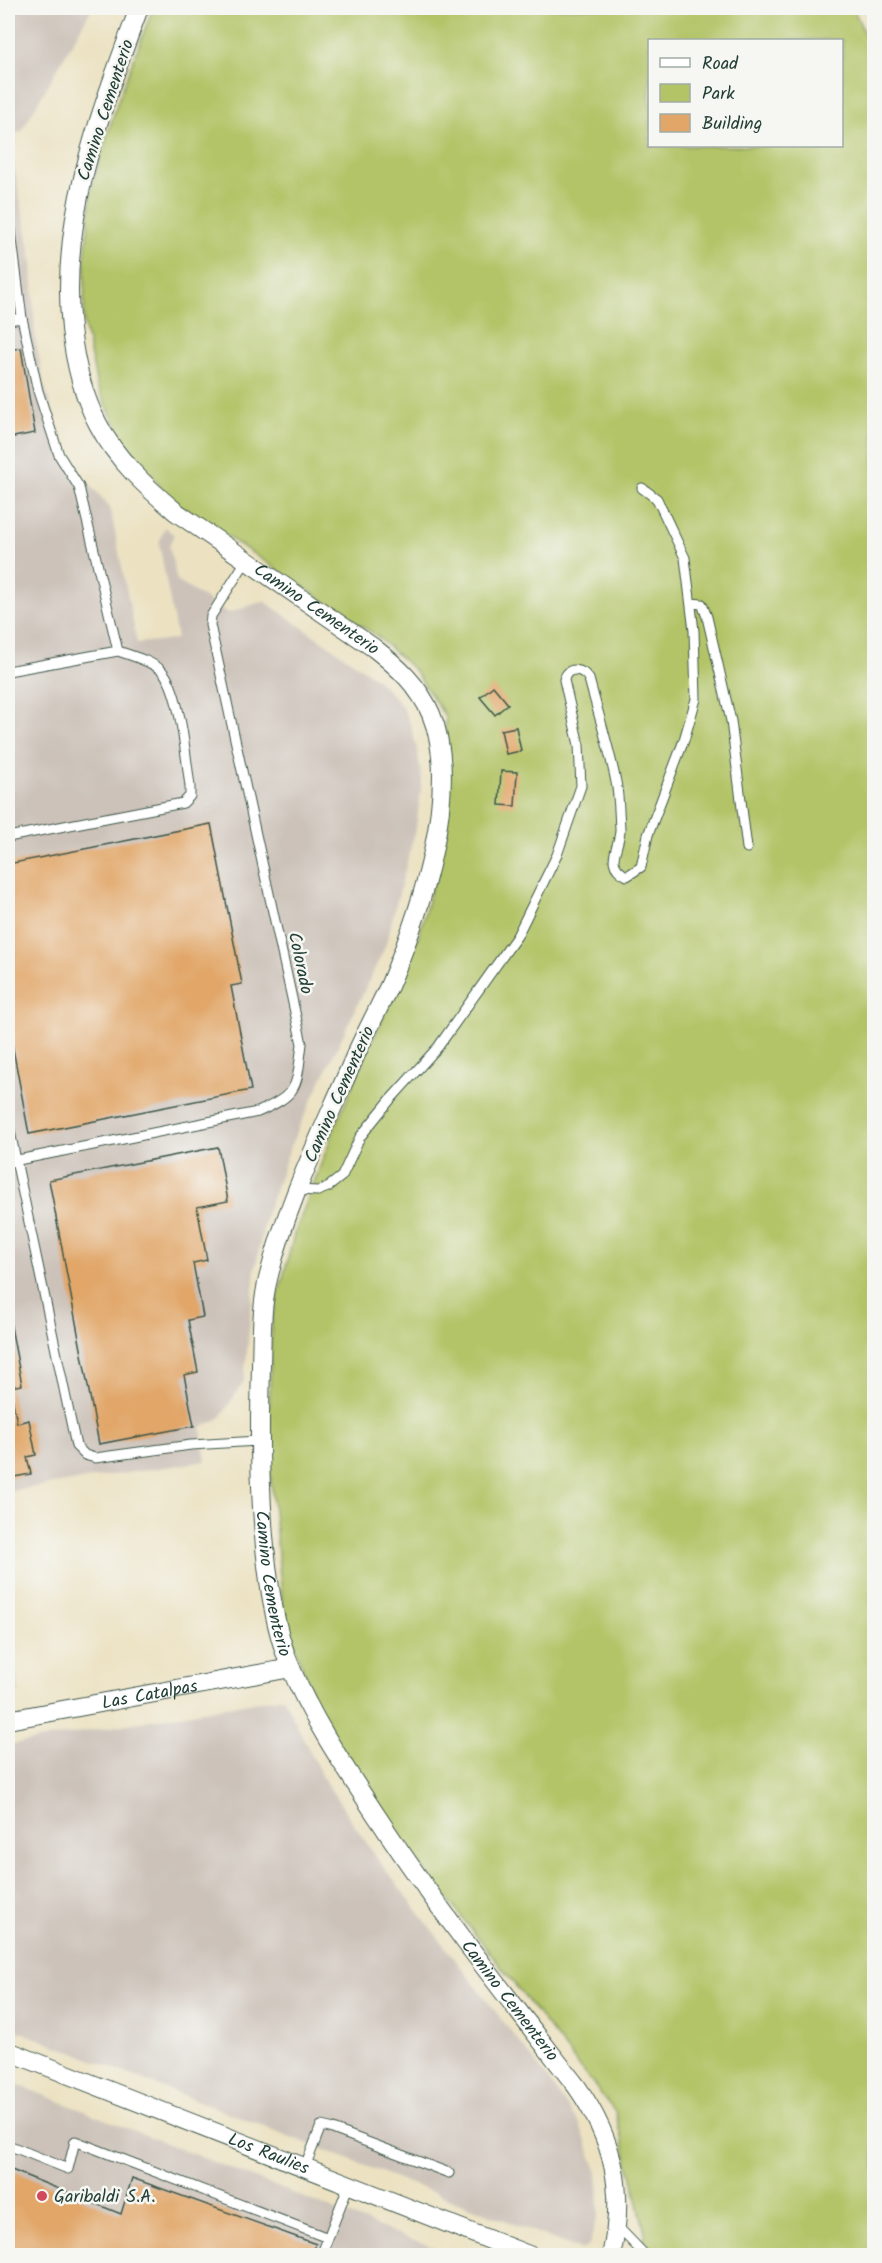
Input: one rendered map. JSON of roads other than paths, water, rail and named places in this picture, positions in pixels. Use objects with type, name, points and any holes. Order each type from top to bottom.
[{"type":"street","name":"Camino Cementerio","points":[[139,8],[93,137],[78,199],[70,254],[70,317],[78,373],[90,409],[99,427],[124,462],[154,494],[176,512],[374,648],[404,674],[424,699],[430,712],[437,733],[441,762],[440,812],[436,840],[414,922],[389,985],[297,1190],[283,1227],[267,1283],[263,1316],[258,1441],[262,1522],[277,1624],[291,1668],[333,1750],[415,1874],[588,2102],[606,2136],[617,2184],[617,2226],[611,2256]]},
{"type":"street","name":"Las Catalpas","points":[[8,1720],[291,1668]]},
{"type":"street","name":"Los Raulies","points":[[8,2051],[531,2256]]},
{"type":"lane","points":[[8,208],[22,318],[38,392],[59,455],[79,487],[118,651]]},
{"type":"lane","points":[[8,320],[22,318]]},
{"type":"lane","points":[[297,1190],[318,1191],[328,1187],[342,1176],[360,1137],[438,1047],[517,936],[557,855],[581,786],[579,745],[564,680],[570,670],[577,669],[585,672],[589,679],[617,783],[620,833],[614,865],[619,872],[627,876],[641,867],[648,835],[684,740],[696,699],[694,632],[686,558],[657,498],[642,488]]},
{"type":"lane","name":"Colorado","points":[[11,1162],[258,1112],[283,1100],[297,1084],[302,1044],[210,625],[211,616],[246,561]]},
{"type":"lane","points":[[691,603],[697,603],[705,608],[713,640],[731,721],[747,848]]},
{"type":"lane","points":[[8,671],[118,651],[140,658],[162,670],[174,690],[190,786],[190,796],[183,803],[8,837]]},
{"type":"lane","points":[[8,1122],[11,1162],[76,1446],[85,1455],[95,1458],[191,1445],[258,1441]]},
{"type":"lane","points":[[305,2167],[321,2126],[449,2173]]},
{"type":"lane","points":[[8,2145],[68,2169],[75,2141],[328,2238]]},
{"type":"lane","points":[[321,2256],[349,2184]]},
{"type":"lane","points":[[617,2226],[646,2256]]},
{"type":"lane","points":[[391,2256],[398,2254],[404,2256]]},
{"type":"place","name":"Garibaldi S.A.","points":[[42,2196]]}]
